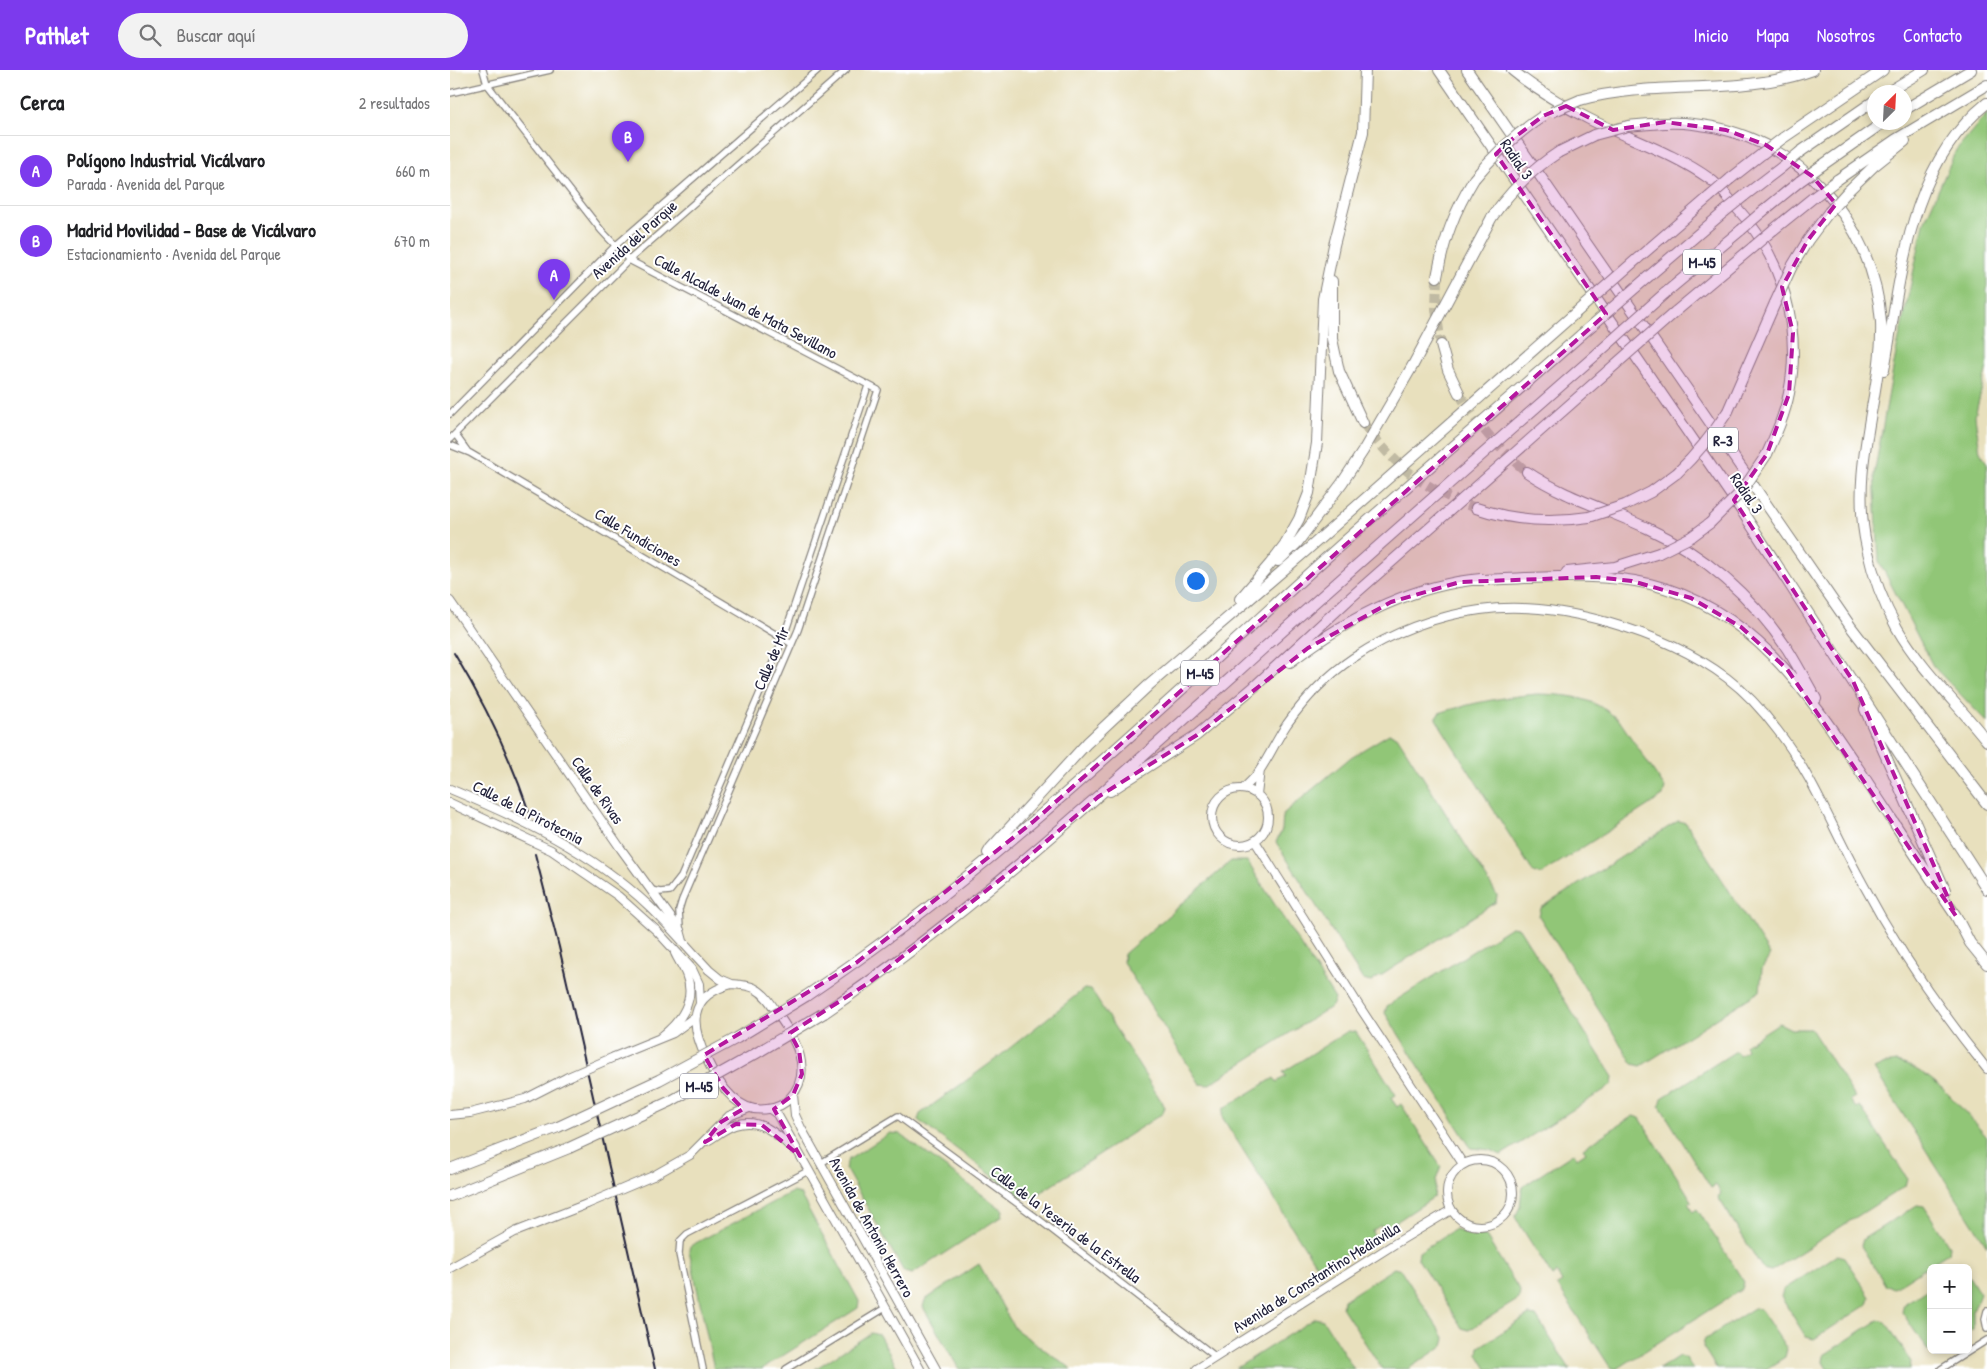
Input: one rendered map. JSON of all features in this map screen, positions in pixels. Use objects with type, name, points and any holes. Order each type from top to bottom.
[{"type":"highway","points":[[1240,599],[1285,544],[1299,519],[1309,493],[1317,443],[1323,299],[1334,245],[1362,132],[1365,70]]},
{"type":"highway","name":"Radial 3","points":[[1439,70],[1736,503],[1853,680],[1987,889]]},
{"type":"highway","name":"Radial 3","points":[[1468,70],[1851,627],[1987,804]]},
{"type":"highway","points":[[1254,687],[1336,630],[1376,610],[1427,590],[1476,580],[1615,567],[1659,553],[1691,537],[1710,523],[1742,491],[1768,454],[1782,420],[1789,394],[1793,364],[1793,333],[1779,276],[1766,248],[1749,221],[1712,181],[1697,171],[1588,118],[1546,95],[1512,70]]},
{"type":"highway","points":[[1437,277],[1452,218],[1474,180],[1491,158],[1507,143],[1547,114],[1580,100],[1600,95],[1629,91],[1736,86],[1798,76],[1814,70]]},
{"type":"highway","points":[[984,861],[991,848],[1087,743],[1178,660],[1307,550],[1730,179],[1783,138],[1883,70]]},
{"type":"highway","points":[[1899,85],[1924,70]]},
{"type":"highway","points":[[1912,105],[1970,70]]},
{"type":"highway","points":[[1098,797],[1117,788],[1197,734],[1254,687],[1348,600],[1675,312],[1814,197],[1895,140],[1987,86]]},
{"type":"highway","points":[[1476,508],[1498,516],[1538,522],[1565,521],[1589,517],[1625,505],[1651,492],[1677,473],[1712,435],[1728,411],[1791,268],[1808,240],[1829,212],[1848,191],[1898,146],[1975,92]]},
{"type":"highway","points":[[1864,456],[1875,416],[1910,233],[1918,204],[1935,166],[1958,131],[1987,103]]},
{"type":"highway","name":"M-45","points":[[450,1169],[558,1128],[660,1080],[737,1038],[806,996],[899,930],[1034,821],[1316,568],[1724,212],[1800,152],[1867,106]]},
{"type":"highway","points":[[1178,660],[1296,543],[1342,483],[1413,366],[1492,217],[1508,194],[1543,162],[1594,134],[1628,126],[1665,122],[1695,124],[1746,136],[1766,145],[1812,176],[1848,218],[1864,250],[1874,278],[1881,322],[1879,362],[1861,481],[1866,545],[1874,577],[1897,629],[1923,665],[1987,741]]},
{"type":"highway","name":"M-45","points":[[450,1196],[570,1148],[671,1101],[824,1013],[870,982],[1000,880],[1098,797],[1335,583],[1664,294],[1800,181],[1873,130]]},
{"type":"highway","points":[[1334,245],[1331,289],[1332,339],[1339,371],[1363,423]]},
{"type":"highway","points":[[1441,345],[1448,370],[1458,393]]},
{"type":"highway","points":[[1526,472],[1545,485],[1573,498],[1647,528],[1688,549],[1712,567],[1748,600],[1770,625],[1788,651],[1842,744]]},
{"type":"highway","points":[[1476,580],[1596,577],[1651,585],[1691,598],[1734,622],[1787,669],[1842,744],[1956,916]]},
{"type":"highway","points":[[1853,680],[1956,916],[1970,943],[1987,964]]},
{"type":"street","name":"Calle Alcalde Juan de Mata Sevillano","points":[[483,70],[488,84],[600,230],[629,260],[878,390]]},
{"type":"street","points":[[450,93],[550,70]]},
{"type":"street","name":"Avenida del Parque","points":[[450,414],[615,246],[818,70]]},
{"type":"street","name":"Avenida del Parque","points":[[450,440],[629,260],[846,70]]},
{"type":"street","name":"Calle de Mir","points":[[651,890],[660,892],[670,890],[681,877],[783,638],[868,386]]},
{"type":"street","name":"Calle de Mir","points":[[680,930],[679,910],[682,900],[792,644],[878,390]]},
{"type":"street","name":"Calle Fundiciones","points":[[455,434],[470,453]]},
{"type":"street","name":"Calle Fundiciones","points":[[450,445],[470,453],[792,644]]},
{"type":"street","name":"Calle de Rivas","points":[[450,601],[680,930],[683,941],[709,970],[720,979],[732,984]]},
{"type":"street","points":[[1243,789],[1260,770],[1288,722],[1310,696],[1333,674],[1352,659],[1388,637],[1438,618],[1482,609],[1531,609],[1602,621],[1664,642],[1698,659],[1728,679],[1755,703],[1779,732],[1800,764],[1862,884],[1897,942],[1930,993],[1987,1069]]},
{"type":"street","points":[[1257,795],[1260,770]]},
{"type":"street","name":"Calle de la Pirotecnia","points":[[450,789],[500,810],[556,838],[588,858],[649,906],[683,941]]},
{"type":"street","points":[[1243,789],[1257,795],[1262,800],[1268,814],[1265,830],[1255,841],[1240,845],[1229,843],[1220,837],[1213,827],[1212,813],[1218,800],[1229,791],[1243,789]]},
{"type":"street","name":"Calle de la Pirotecnia","points":[[450,803],[551,850],[618,896],[672,946],[696,976],[699,984],[700,1004]]},
{"type":"street","points":[[1255,841],[1464,1164]]},
{"type":"street","points":[[660,1037],[680,1020],[688,1002],[688,982],[672,946]]},
{"type":"street","points":[[732,984],[744,985],[761,993],[769,1001],[796,1042],[802,1064],[799,1085],[787,1102],[770,1109],[749,1108],[736,1101],[723,1088],[710,1067],[698,1041],[694,1027],[700,1004],[712,991],[732,984]]},
{"type":"street","points":[[450,1115],[470,1113],[525,1099],[568,1077],[673,1033],[696,1016]]},
{"type":"street","name":"Avenida de Antonio Herrero","points":[[793,1095],[795,1115],[936,1369]]},
{"type":"street","points":[[450,1268],[515,1232],[653,1176],[690,1155],[729,1116],[749,1108]]},
{"type":"street","name":"Avenida de Antonio Herrero","points":[[770,1109],[777,1114],[920,1369]]},
{"type":"street","name":"Calle de la Yeseria de la Estrella","points":[[821,1163],[898,1116],[1033,1215],[1216,1356]]},
{"type":"street","points":[[705,1142],[736,1124],[762,1124],[777,1134],[800,1156]]},
{"type":"street","points":[[1482,1160],[1500,1167],[1512,1183],[1512,1204],[1506,1214],[1489,1226],[1467,1225],[1458,1219],[1451,1210],[1446,1190],[1449,1179],[1464,1164],[1482,1160]]},
{"type":"street","points":[[703,1369],[679,1254],[680,1241],[687,1234],[808,1171]]},
{"type":"street","name":"Avenida de Constantino Mediavilla","points":[[1197,1369],[1451,1210]]},
{"type":"street","points":[[786,1369],[885,1308]]},
{"type":"street","points":[[1987,1311],[1985,1319],[1987,1329]]},
{"type":"street","points":[[1941,1369],[1987,1340]]},
{"type":"highlighted area","points":[[1566,106],[1613,130],[1665,122],[1726,130],[1766,145],[1812,176],[1836,204],[1808,240],[1782,287],[1793,333],[1789,394],[1767,454],[1734,500],[1853,681],[1956,916],[1787,669],[1741,627],[1691,598],[1632,581],[1596,577],[1460,582],[1391,602],[1308,648],[1197,735],[1098,797],[1020,864],[870,982],[790,1033],[799,1050],[802,1074],[793,1095],[774,1109],[800,1156],[762,1125],[736,1124],[705,1142],[721,1122],[743,1109],[723,1088],[704,1055],[856,963],[1034,821],[1606,314],[1496,154],[1507,143],[1543,116]]},
{"type":"green space","points":[[1987,113],[1987,367],[1975,416],[1980,452],[1987,463],[1987,722],[1933,666],[1879,561],[1874,475],[1896,353],[1924,223],[1956,150]]},
{"type":"green space","points":[[1537,694],[1561,695],[1582,699],[1611,714],[1621,723],[1665,788],[1663,796],[1541,874],[1533,872],[1436,719],[1439,713],[1463,706]]},
{"type":"green space","points":[[1389,734],[1397,736],[1497,895],[1496,902],[1371,982],[1363,980],[1276,842],[1282,830],[1283,814],[1351,757]]},
{"type":"green space","points":[[1678,821],[1686,823],[1770,955],[1762,969],[1760,991],[1641,1066],[1633,1064],[1539,916],[1541,908]]},
{"type":"green space","points":[[1231,861],[1247,861],[1335,999],[1332,1006],[1208,1085],[1200,1084],[1123,962],[1124,954]]},
{"type":"green space","points":[[1511,927],[1519,928],[1613,1077],[1612,1085],[1501,1155],[1491,1150],[1471,1148],[1385,1013],[1387,1006]]},
{"type":"green space","points":[[1084,989],[1091,990],[1165,1107],[1163,1113],[1032,1198],[1022,1198],[918,1120],[920,1114],[996,1059]]},
{"type":"green space","points":[[1779,1023],[1791,1029],[1811,1029],[1855,1097],[1850,1100],[1856,1108],[1860,1106],[1907,1178],[1905,1186],[1771,1271],[1763,1269],[1718,1197],[1721,1193],[1716,1185],[1711,1188],[1660,1106],[1662,1098],[1736,1051],[1739,1055],[1747,1050],[1745,1045]]},
{"type":"green space","points":[[1348,1031],[1356,1032],[1396,1095],[1391,1098],[1397,1107],[1401,1104],[1441,1167],[1436,1180],[1434,1197],[1384,1230],[1381,1225],[1372,1231],[1374,1236],[1324,1268],[1316,1265],[1222,1117],[1223,1109],[1274,1078],[1277,1082],[1286,1076],[1283,1072]]},
{"type":"green space","points":[[1896,1062],[1910,1066],[1935,1082],[1987,1137],[1987,1246],[1874,1069]]},
{"type":"green space","points":[[1633,1116],[1640,1118],[1692,1201],[1688,1203],[1693,1212],[1697,1209],[1744,1282],[1742,1289],[1617,1369],[1610,1367],[1557,1285],[1562,1282],[1557,1273],[1552,1276],[1515,1217],[1520,1207],[1522,1187],[1574,1153],[1577,1158],[1586,1152],[1583,1148]]},
{"type":"green space","points":[[890,1133],[900,1134],[1003,1210],[1002,1216],[912,1274],[904,1272],[845,1168],[848,1160]]},
{"type":"green space","points":[[792,1192],[800,1194],[859,1301],[858,1308],[762,1369],[714,1369],[689,1250],[690,1246]]},
{"type":"green space","points":[[1917,1205],[1924,1206],[1949,1246],[1948,1253],[1931,1264],[1927,1264],[1927,1267],[1894,1288],[1886,1286],[1861,1246],[1863,1239]]},
{"type":"green space","points":[[1455,1229],[1472,1236],[1485,1235],[1520,1291],[1519,1299],[1469,1330],[1462,1328],[1418,1259],[1419,1252]]},
{"type":"green space","points":[[1837,1255],[1844,1257],[1870,1297],[1868,1304],[1814,1339],[1806,1337],[1781,1297],[1783,1290]]},
{"type":"green space","points":[[979,1264],[1015,1329],[1072,1369],[959,1369],[923,1307],[925,1300]]},
{"type":"green space","points":[[1394,1268],[1401,1270],[1445,1339],[1443,1346],[1408,1369],[1382,1369],[1342,1307],[1344,1300]]},
{"type":"green space","points":[[1972,1281],[1980,1294],[1973,1311],[1973,1329]]},
{"type":"green space","points":[[1927,1290],[1927,1350],[1902,1312],[1904,1304]]},
{"type":"green space","points":[[1754,1308],[1761,1310],[1787,1349],[1785,1357],[1766,1369],[1717,1369],[1703,1347],[1704,1340]]},
{"type":"green space","points":[[1529,1315],[1536,1316],[1570,1369],[1487,1369],[1478,1354],[1479,1347]]},
{"type":"green space","points":[[1315,1318],[1323,1320],[1354,1369],[1235,1369]]},
{"type":"green space","points":[[1878,1320],[1886,1322],[1911,1362],[1910,1369],[1827,1369],[1823,1362],[1824,1355]]},
{"type":"green space","points":[[871,1333],[879,1335],[898,1369],[815,1369]]},
{"type":"green space","points":[[1679,1356],[1686,1358],[1693,1369],[1659,1369]]},
{"type":"tunnel","points":[[1437,277],[1436,309],[1441,345]]},
{"type":"tunnel","points":[[1459,393],[1489,436],[1527,472]]},
{"type":"tunnel","points":[[1363,423],[1387,452],[1412,475],[1441,493],[1476,508]]},
{"type":"railway","points":[[454,653],[496,731],[514,771],[529,812]]},
{"type":"railway","points":[[535,854],[559,947],[655,1369]]},
{"type":"place","name":"Madrid Movilidad - Base de Vicálvaro","points":[[628,162]]},
{"type":"place","name":"Polígono Industrial Vicálvaro","points":[[554,300]]}]
